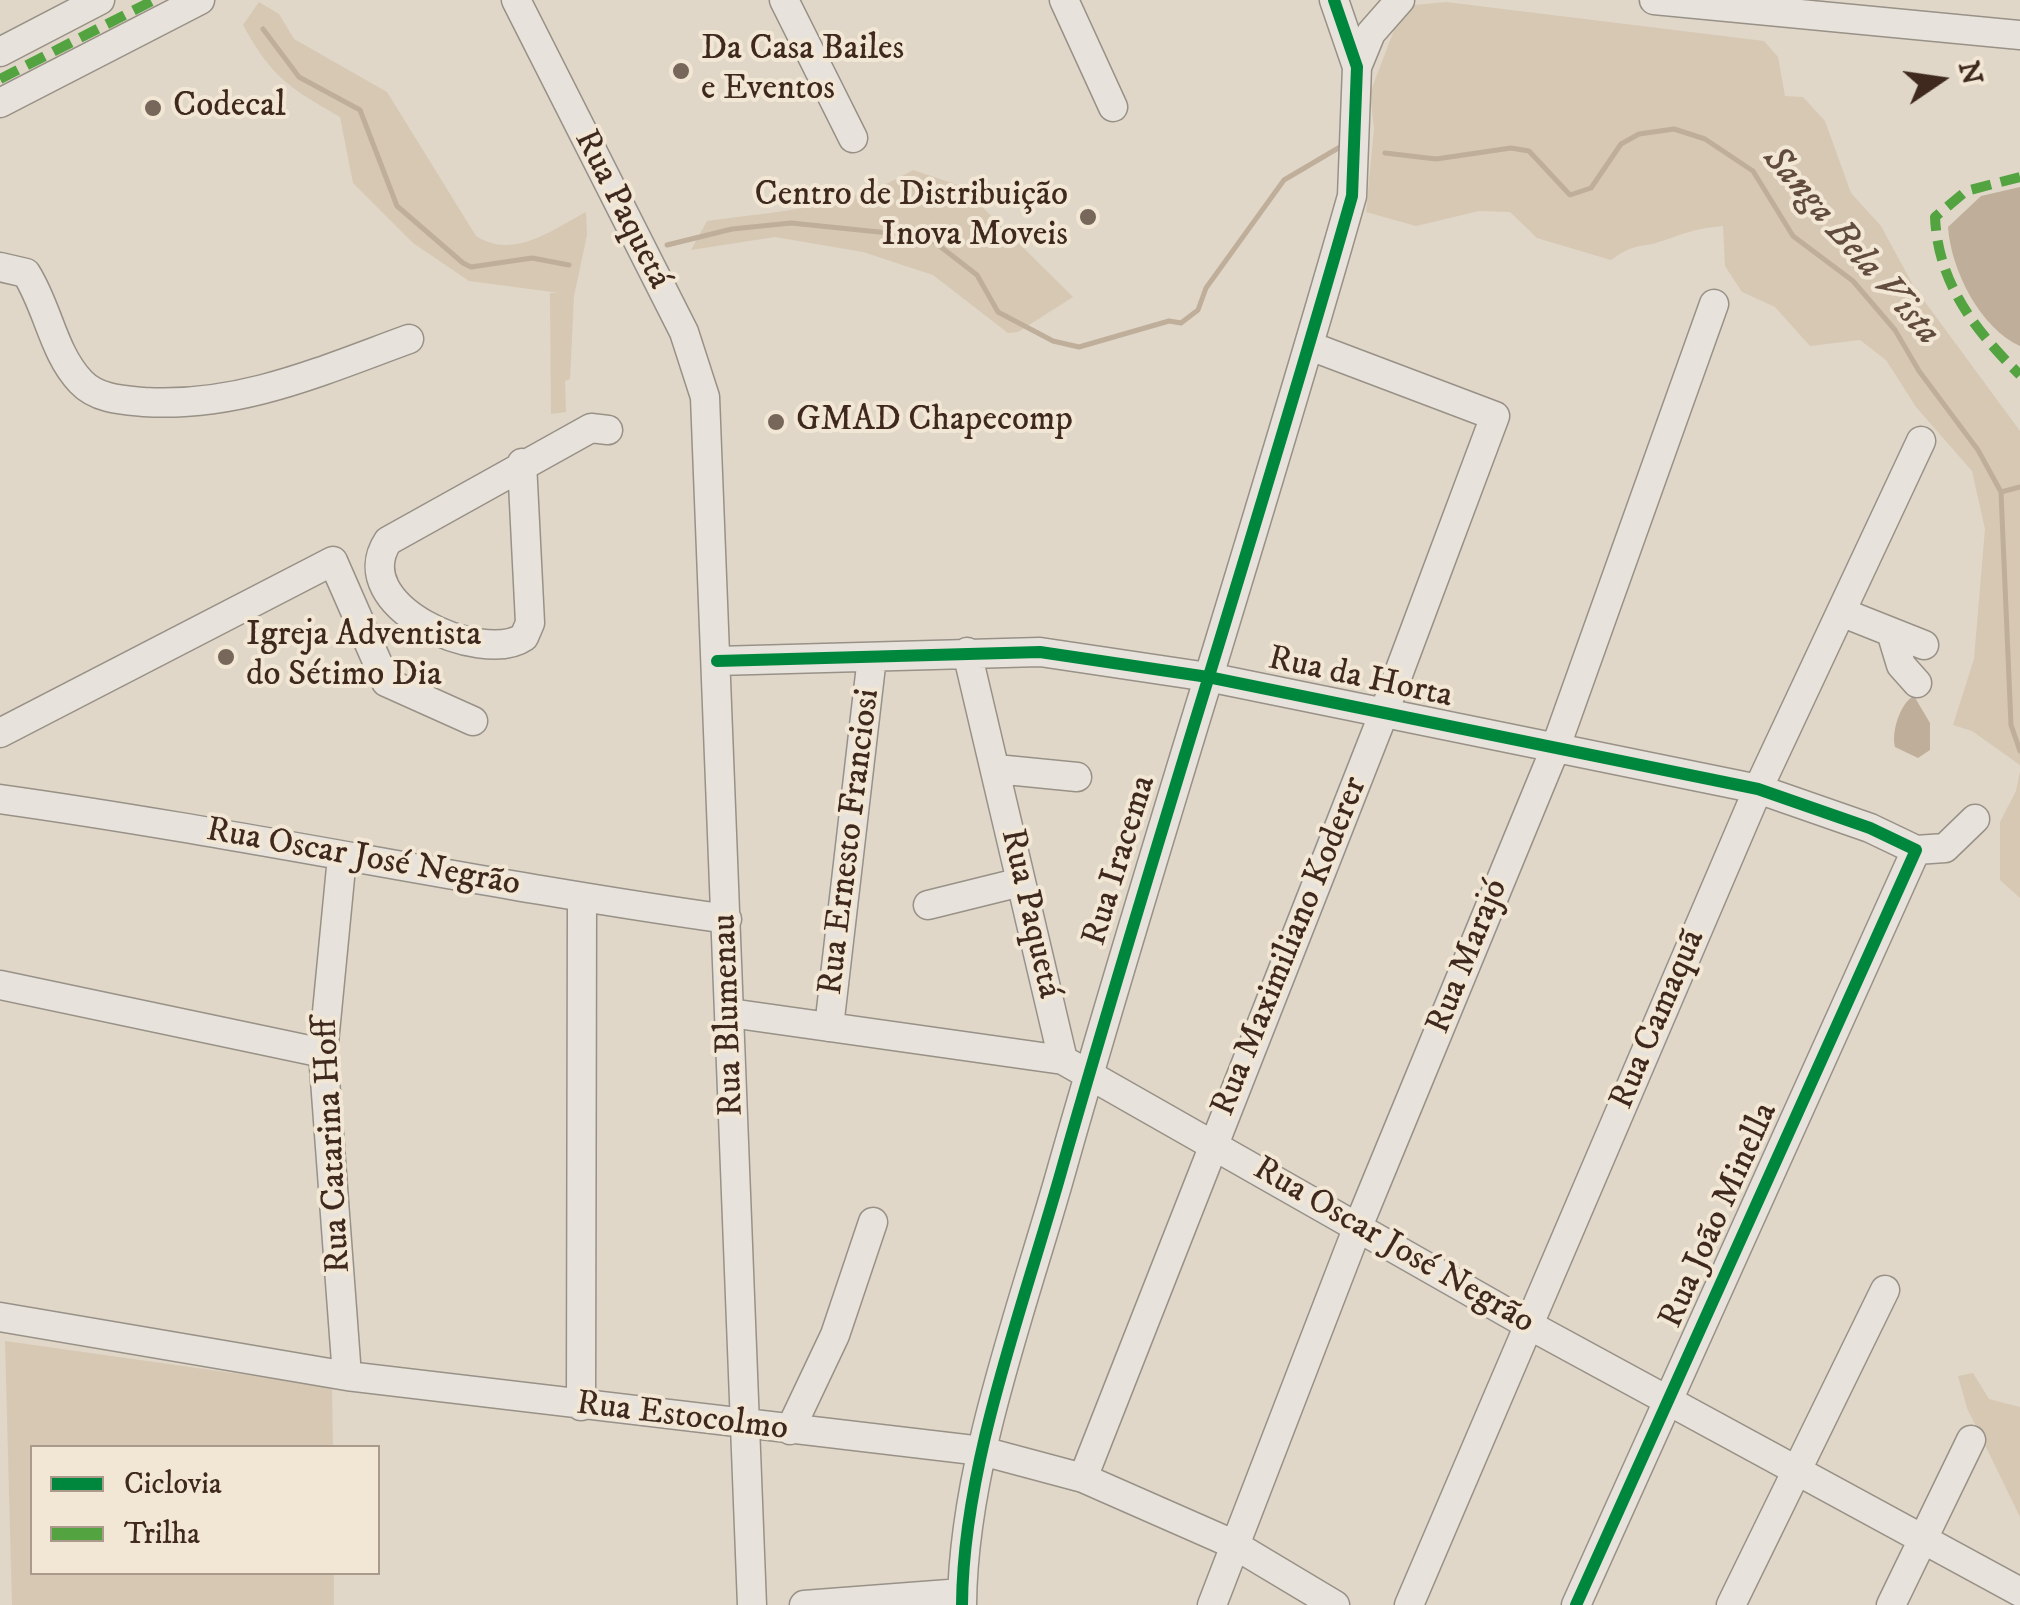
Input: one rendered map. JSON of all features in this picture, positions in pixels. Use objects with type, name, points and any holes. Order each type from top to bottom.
[{"type":"street","points":[[0,52],[100,0]]},
{"type":"street","points":[[0,103],[200,0]]},
{"type":"street","name":"Rua Paquetá","points":[[516,0],[684,332],[699,366],[709,425]]},
{"type":"street","points":[[784,0],[853,138]]},
{"type":"street","points":[[1064,0],[1113,108]]},
{"type":"street","points":[[1334,0],[1357,67]]},
{"type":"street","points":[[1357,67],[1371,32],[1400,0]]},
{"type":"street","points":[[1654,0],[1728,3],[2020,35]]},
{"type":"street","name":"Rua Iracema","points":[[962,1599],[982,1451],[1088,1072],[1310,346],[1352,196],[1357,67]]},
{"type":"street","points":[[0,267],[26,273],[70,369],[85,386],[114,400],[181,404],[261,393],[409,340]]},
{"type":"street","name":"Rua Marajó","points":[[1212,1605],[1358,1228],[1554,749],[1714,304]]},
{"type":"street","name":"Rua Maximiliano Koderer","points":[[1083,1478],[1383,715],[1495,416],[1310,346]]},
{"type":"street","name":"Rua Blumenau","points":[[709,425],[740,1360],[752,1605]]},
{"type":"street","points":[[522,463],[530,623],[524,637],[492,648],[412,619],[389,598],[382,584],[383,549],[388,542],[522,463],[591,428],[608,430]]},
{"type":"street","name":"Rua Camaquã","points":[[1409,1605],[1758,789],[1921,441]]},
{"type":"street","points":[[0,734],[333,561],[386,682],[473,721]]},
{"type":"street","points":[[1841,612],[1924,645]]},
{"type":"street","points":[[1891,632],[1900,665],[1917,684]]},
{"type":"street","name":"Rua Paquetá","points":[[966,652],[1063,1060]]},
{"type":"street","name":"Rua da Horta","points":[[716,662],[1040,652],[1208,678],[1758,789],[1870,828],[1916,850]]},
{"type":"street","name":"Rua Ernesto Franciosi","points":[[829,1027],[872,657]]},
{"type":"street","points":[[996,770],[1076,777]]},
{"type":"street","name":"Rua Oscar José Negrão","points":[[0,799],[152,820],[582,899],[727,919]]},
{"type":"street","points":[[1916,850],[1944,848],[1975,819]]},
{"type":"street","name":"Rua João Minella","points":[[1576,1605],[1916,850]]},
{"type":"street","name":"Rua Catarina Hoff","points":[[342,856],[323,1053],[347,1376]]},
{"type":"street","points":[[928,904],[1021,882]]},
{"type":"street","points":[[581,1406],[582,899]]},
{"type":"street","points":[[0,985],[323,1053]]},
{"type":"street","name":"Rua Oscar José Negrão","points":[[730,1013],[1063,1060],[1529,1325],[2020,1592]]},
{"type":"street","points":[[790,1430],[836,1335],[873,1222]]},
{"type":"street","points":[[1730,1605],[1886,1290]]},
{"type":"street","name":"Rua Estocolmo","points":[[0,1317],[347,1376],[982,1451],[1083,1478],[1233,1544],[1336,1605]]},
{"type":"street","points":[[1891,1605],[1972,1440]]},
{"type":"street","points":[[804,1605],[962,1599]]},
{"type":"shaded area","points":[[259,2],[279,14],[294,39],[387,92],[476,236],[490,243],[518,244],[586,212],[587,235],[574,296],[570,379],[565,381],[566,412],[551,414],[550,293],[560,293],[469,281],[413,243],[353,183],[340,117],[284,80],[254,43],[243,25]]},
{"type":"shaded area","points":[[1446,2],[1764,41],[1778,57],[1785,96],[1803,97],[1825,121],[1851,193],[1881,226],[1914,287],[2020,431],[2020,765],[1972,731],[1953,725],[1974,659],[1985,529],[1972,471],[1916,407],[1886,360],[1860,340],[1810,346],[1775,307],[1742,292],[1725,266],[1723,226],[1632,248],[1611,260],[1537,238],[1510,212],[1479,211],[1416,226],[1366,212],[1374,129],[1370,93],[1396,25],[1415,5]]},
{"type":"shaded area","points":[[913,170],[961,186],[1073,297],[1018,332],[1008,333],[933,275],[863,252],[775,237],[691,250],[707,221],[839,200]]},
{"type":"shaded area","points":[[2020,187],[2020,346],[1992,326],[1970,296],[1955,261],[1948,227],[1981,196]]},
{"type":"shaded area","points":[[1914,696],[1930,723],[1930,750],[1918,758],[1895,747],[1894,740],[1901,711]]},
{"type":"shaded area","points":[[2020,771],[2020,898],[2000,880],[2000,822],[2016,791]]},
{"type":"shaded area","points":[[5,1341],[332,1387],[333,1445],[30,1445],[30,1575],[334,1575],[334,1605],[12,1605]]},
{"type":"shaded area","points":[[1973,1373],[1989,1399],[2020,1407],[2020,1517],[1967,1408],[1958,1376]]},
{"type":"waterway","name":"Sanga Bela Vista","points":[[263,29],[299,77],[360,110],[397,206],[463,263],[471,267],[532,258],[569,265]]},
{"type":"waterway","name":"Sanga Bela Vista","points":[[1385,153],[1436,159],[1511,148],[1529,151],[1570,195],[1591,188],[1621,144],[1639,134],[1674,129],[1705,139],[1753,171],[1793,236],[1853,281],[1895,330],[1919,371],[1978,450],[2001,492],[2011,725],[2020,751]]},
{"type":"waterway","name":"Sanga Bela Vista","points":[[667,245],[732,229],[791,223],[928,237],[977,275],[998,312],[1053,341],[1079,347],[1169,321],[1181,323],[1198,310],[1206,288],[1284,180],[1340,147]]},
{"type":"waterway","points":[[2001,492],[2020,487]]},
{"type":"marked path","points":[[0,79],[154,0]]},
{"type":"marked path","points":[[2020,177],[1966,191],[1935,217],[1943,263],[1961,304],[2020,375]]},
{"type":"cycle path","points":[[962,1605],[973,1496],[999,1383],[1352,196],[1357,67],[1334,0]]},
{"type":"cycle path","points":[[717,661],[1040,652],[1208,677],[1758,789],[1870,828],[1916,850],[1576,1605]]},
{"type":"place","name":"Da Casa Bailes e Eventos","points":[[681,71]]},
{"type":"place","name":"Codecal","points":[[153,108]]},
{"type":"place","name":"Centro de Distribuição Inova Moveis","points":[[1088,217]]},
{"type":"place","name":"GMAD Chapecomp","points":[[776,422]]},
{"type":"place","name":"Igreja Adventista do Sétimo Dia","points":[[226,657]]}]
